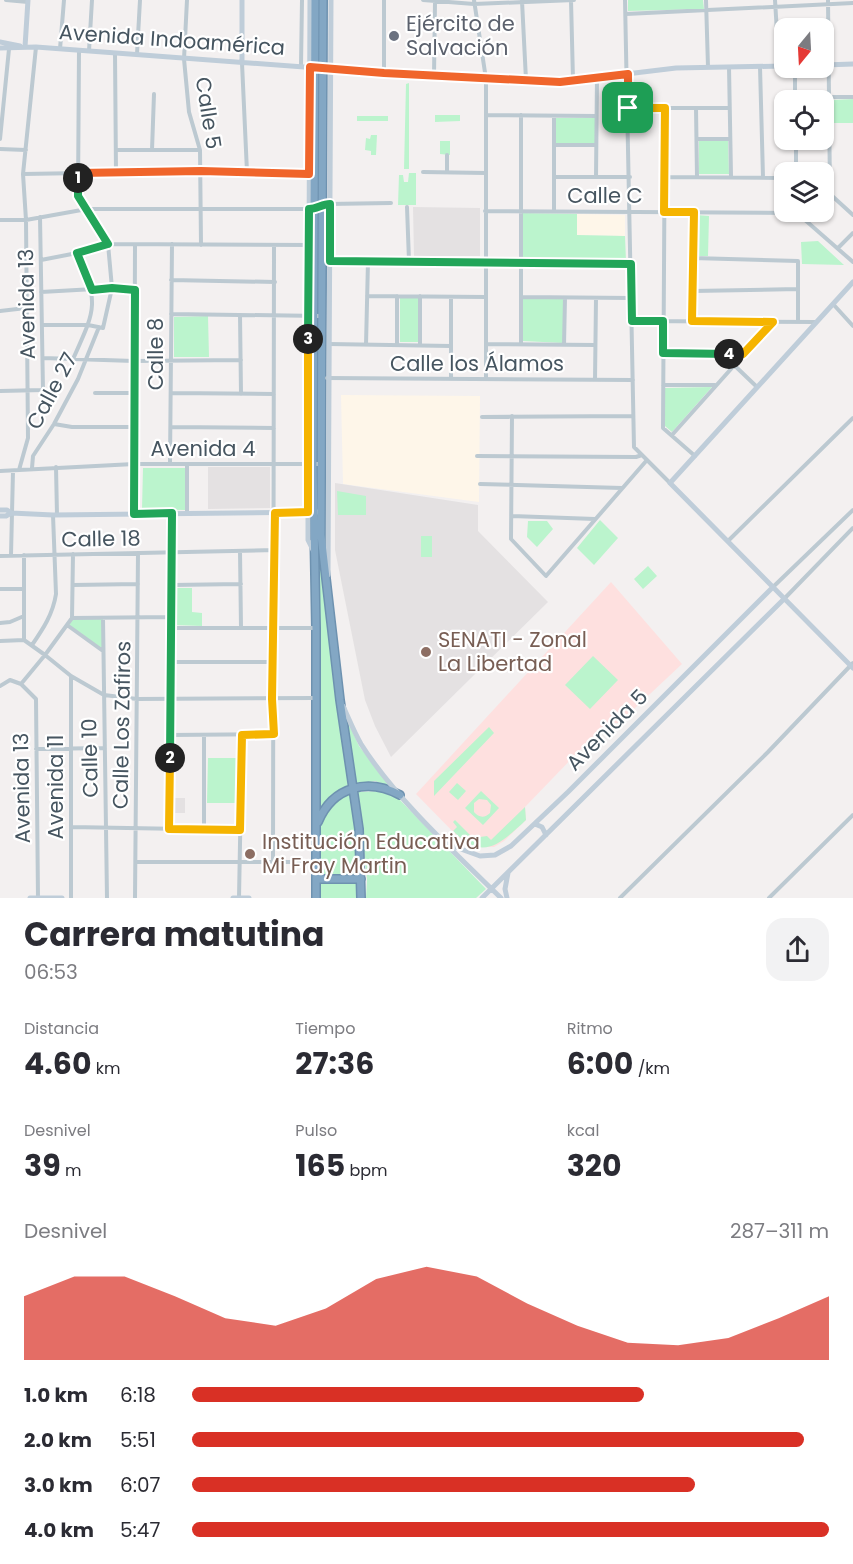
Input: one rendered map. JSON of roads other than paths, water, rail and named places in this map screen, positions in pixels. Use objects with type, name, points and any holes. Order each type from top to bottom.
[{"type":"highway","points":[[313,0],[326,204],[318,261],[314,316],[316,898]]},
{"type":"highway","points":[[318,261],[312,245],[312,174],[316,67],[323,0]]},
{"type":"highway","points":[[314,316],[321,344],[321,378],[314,464]]},
{"type":"highway","points":[[314,512],[321,535],[340,700],[359,829],[361,898]]},
{"type":"highway","points":[[316,826],[330,802],[354,788],[378,786],[400,795]]},
{"type":"highway","points":[[317,879],[361,879]]},
{"type":"street","points":[[6,0],[28,1],[25,47]]},
{"type":"street","points":[[60,49],[64,0]]},
{"type":"street","points":[[89,51],[92,0]]},
{"type":"street","points":[[137,54],[140,0]]},
{"type":"street","name":"Calle 5","points":[[187,0],[184,58],[189,112],[200,150],[201,245]]},
{"type":"street","points":[[242,0],[242,63],[247,172]]},
{"type":"street","points":[[301,66],[302,0]]},
{"type":"street","points":[[327,595],[330,261],[326,204],[331,0]]},
{"type":"street","points":[[384,0],[384,73]]},
{"type":"street","points":[[423,0],[474,2],[572,0],[573,81]]},
{"type":"street","points":[[522,0],[526,81]]},
{"type":"street","points":[[620,898],[852,666],[634,447],[625,0]]},
{"type":"street","points":[[706,0],[708,67]]},
{"type":"street","points":[[775,0],[776,18]]},
{"type":"street","points":[[434,76],[435,1]]},
{"type":"street","points":[[474,2],[486,79],[486,379]]},
{"type":"street","points":[[626,14],[775,7],[828,2],[853,3]]},
{"type":"street","points":[[827,18],[828,2]]},
{"type":"street","name":"Avenida Indoamérica","points":[[0,42],[25,47]]},
{"type":"street","points":[[19,470],[28,438],[26,220],[23,174],[36,47]]},
{"type":"street","name":"Avenida Indoamérica","points":[[0,48],[36,47],[384,73],[526,81],[573,81],[676,68],[774,66]]},
{"type":"street","points":[[0,139],[9,49]]},
{"type":"street","points":[[79,50],[78,196],[108,244]]},
{"type":"street","points":[[115,53],[116,173]]},
{"type":"street","points":[[834,65],[853,64]]},
{"type":"street","points":[[760,66],[763,177]]},
{"type":"street","points":[[729,67],[731,176]]},
{"type":"street","points":[[596,177],[597,78]]},
{"type":"street","points":[[152,150],[154,94]]},
{"type":"street","points":[[834,97],[853,97]]},
{"type":"street","points":[[628,108],[729,108]]},
{"type":"street","points":[[665,108],[663,428],[695,456]]},
{"type":"street","points":[[696,108],[697,177]]},
{"type":"street","points":[[486,114],[596,116]]},
{"type":"street","points":[[521,115],[519,262],[521,345]]},
{"type":"street","points":[[554,116],[554,211]]},
{"type":"street","points":[[697,139],[730,139]]},
{"type":"street","points":[[554,145],[596,145]]},
{"type":"street","points":[[0,149],[26,150]]},
{"type":"street","points":[[116,150],[200,150]]},
{"type":"street","points":[[830,150],[831,194],[853,214]]},
{"type":"street","points":[[447,155],[447,172]]},
{"type":"street","points":[[23,174],[201,171],[312,174]]},
{"type":"street","points":[[423,172],[486,173]]},
{"type":"street","points":[[554,177],[630,177]]},
{"type":"street","points":[[664,177],[774,178]]},
{"type":"street","points":[[0,220],[26,220],[87,209],[312,209],[326,204],[391,203]]},
{"type":"street","points":[[407,207],[409,261]]},
{"type":"street","name":"Calle C","points":[[485,212],[774,212]]},
{"type":"street","points":[[692,321],[694,212]]},
{"type":"street","name":"Avenida 13","points":[[27,390],[43,390],[40,217]]},
{"type":"street","points":[[808,222],[853,262]]},
{"type":"street","points":[[838,248],[853,233]]},
{"type":"street","points":[[41,260],[108,244],[312,245],[314,316],[171,314]]},
{"type":"street","name":"Calle 27","points":[[32,468],[33,456],[54,424],[87,360],[99,327],[103,328],[112,288],[108,244]]},
{"type":"street","name":"Calle 8","points":[[170,464],[171,244]]},
{"type":"street","points":[[134,514],[135,245]]},
{"type":"street","points":[[273,862],[274,245]]},
{"type":"street","points":[[73,359],[88,325],[93,306],[92,290],[77,253]]},
{"type":"street","points":[[693,258],[798,261],[798,322]]},
{"type":"street","points":[[318,261],[631,264]]},
{"type":"street","points":[[366,345],[368,261]]},
{"type":"street","points":[[171,280],[275,282]]},
{"type":"street","points":[[670,483],[853,282]]},
{"type":"street","points":[[41,292],[112,288],[135,290]]},
{"type":"street","points":[[693,291],[798,290]]},
{"type":"street","points":[[367,296],[486,297]]},
{"type":"street","points":[[397,296],[397,345]]},
{"type":"street","points":[[420,297],[420,345]]},
{"type":"street","points":[[451,297],[451,378]]},
{"type":"street","points":[[521,297],[631,298]]},
{"type":"street","points":[[564,345],[565,298]]},
{"type":"street","points":[[595,380],[596,298]]},
{"type":"street","points":[[833,304],[853,326]]},
{"type":"street","points":[[0,310],[26,308]]},
{"type":"street","points":[[240,315],[241,394]]},
{"type":"street","points":[[632,321],[817,322]]},
{"type":"street","points":[[672,435],[773,322]]},
{"type":"street","points":[[43,326],[88,325],[99,327]]},
{"type":"street","points":[[321,344],[451,346]]},
{"type":"street","points":[[486,344],[595,345]]},
{"type":"street","points":[[663,353],[743,354]]},
{"type":"street","points":[[43,358],[134,361],[241,360]]},
{"type":"street","points":[[734,365],[757,388]]},
{"type":"street","name":"Calle los Álamos","points":[[321,378],[633,380]]},
{"type":"street","points":[[663,385],[716,385]]},
{"type":"street","points":[[0,391],[27,390]]},
{"type":"street","points":[[95,393],[134,393]]},
{"type":"street","points":[[171,393],[274,394]]},
{"type":"street","points":[[512,416],[511,539],[546,576],[647,460]]},
{"type":"street","points":[[482,417],[633,416]]},
{"type":"street","points":[[729,540],[853,417]]},
{"type":"street","points":[[54,424],[72,427],[134,427]]},
{"type":"street","points":[[171,427],[274,428]]},
{"type":"street","points":[[477,456],[636,457],[642,455]]},
{"type":"street","name":"Avenida 4","points":[[0,471],[134,464],[314,464]]},
{"type":"street","points":[[186,513],[187,464]]},
{"type":"street","points":[[0,510],[7,510],[11,513],[55,514],[314,512],[314,464]]},
{"type":"street","points":[[32,645],[54,606],[56,594],[54,555],[56,467]]},
{"type":"street","points":[[11,555],[13,471]]},
{"type":"street","points":[[480,484],[623,488]]},
{"type":"street","points":[[773,588],[853,510]]},
{"type":"street","points":[[0,516],[11,513]]},
{"type":"street","points":[[169,829],[172,513]]},
{"type":"street","points":[[512,516],[596,519]]},
{"type":"street","points":[[784,599],[853,528]]},
{"type":"street","name":"Calle 18","points":[[0,556],[275,550]]},
{"type":"street","points":[[240,551],[241,629]]},
{"type":"street","name":"Calle Los Zafiros","points":[[135,898],[138,553]]},
{"type":"street","points":[[0,686],[10,680],[21,684],[72,618],[73,554]]},
{"type":"street","points":[[24,555],[24,640]]},
{"type":"street","points":[[73,585],[138,584]]},
{"type":"street","points":[[172,585],[241,584]]},
{"type":"street","name":"Avenida 5","points":[[447,844],[480,856],[495,855],[511,846],[773,588]]},
{"type":"street","points":[[0,589],[24,589]]},
{"type":"street","name":"Avenida 5","points":[[482,898],[784,599]]},
{"type":"street","points":[[0,623],[10,622],[24,616]]},
{"type":"street","points":[[72,618],[172,617]]},
{"type":"street","name":"Calle 10","points":[[103,618],[107,898]]},
{"type":"street","points":[[67,625],[103,651]]},
{"type":"street","points":[[172,627],[316,628]]},
{"type":"street","points":[[0,641],[24,640],[71,676],[104,695],[136,699],[315,698]]},
{"type":"street","points":[[171,663],[273,662]]},
{"type":"street","name":"Avenida 11","points":[[71,676],[71,898]]},
{"type":"street","name":"Avenida 13","points":[[21,684],[36,699],[38,898]]},
{"type":"street","points":[[340,700],[361,743],[400,795],[501,898]]},
{"type":"street","points":[[652,707],[664,717]]},
{"type":"street","points":[[170,735],[274,734]]},
{"type":"street","points":[[204,735],[204,829]]},
{"type":"street","points":[[239,898],[242,735]]},
{"type":"street","points":[[36,749],[105,748]]},
{"type":"street","points":[[770,898],[853,815]]},
{"type":"street","points":[[535,824],[542,827],[546,835]]},
{"type":"street","points":[[71,828],[240,830]]},
{"type":"street","points":[[137,862],[317,862]]},
{"type":"street","points":[[507,898],[506,879],[509,870]]},
{"type":"street","points":[[30,898],[62,898]]},
{"type":"street","points":[[233,898],[249,898]]},
{"type":"place","name":"Ejército de Salvación","points":[[394,36]]},
{"type":"place","name":"SENATI - Zonal La Libertad","points":[[426,652]]},
{"type":"place","name":"Institución Educativa Mi Fray Martin","points":[[250,854]]}]
